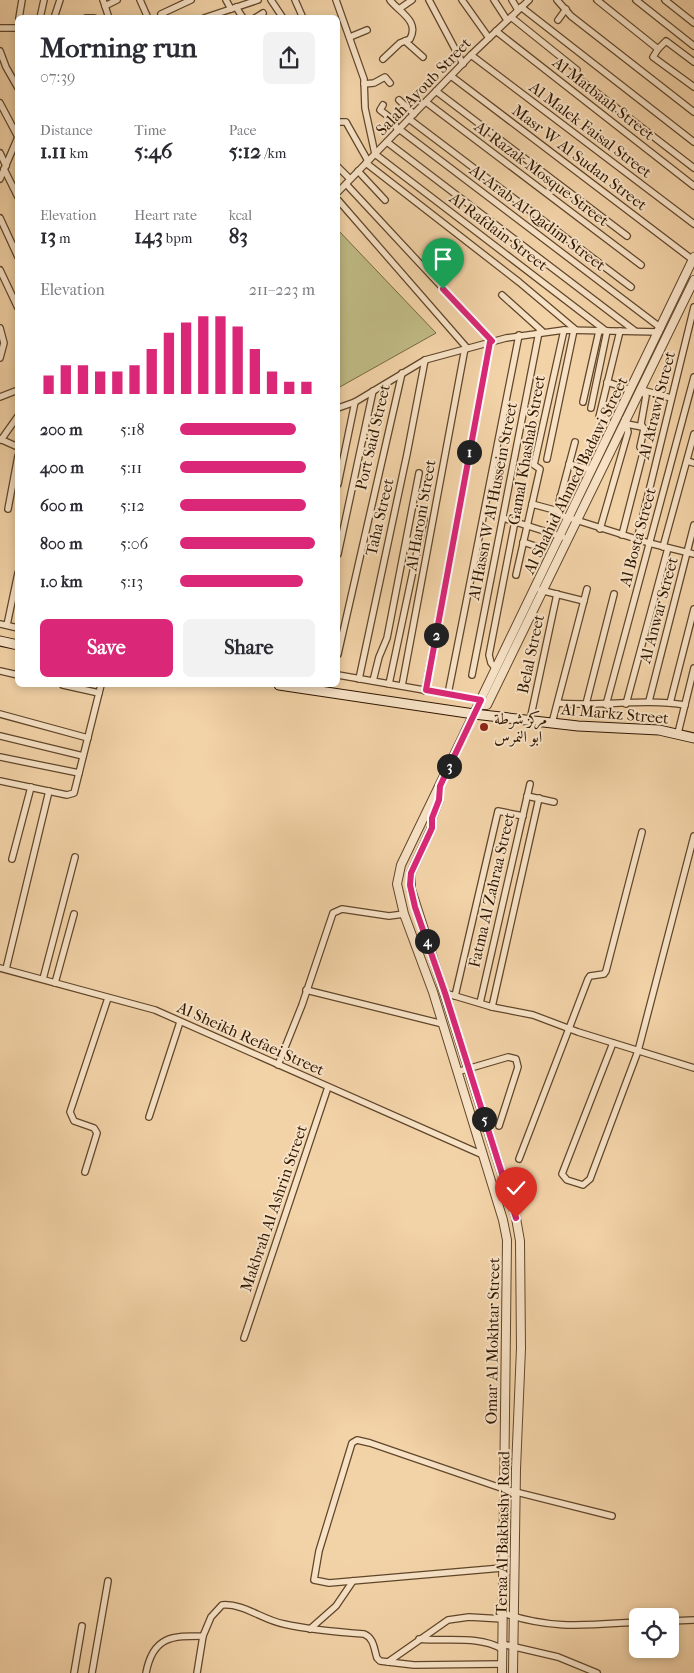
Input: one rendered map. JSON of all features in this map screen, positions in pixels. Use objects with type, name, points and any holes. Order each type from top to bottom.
[{"type":"main road","points":[[0,641],[15,644]]},
{"type":"main road","name":"Al Markz Street","points":[[292,687],[474,714],[552,723],[678,733],[694,738]]},
{"type":"street","points":[[20,15],[22,0]]},
{"type":"street","points":[[41,15],[44,0]]},
{"type":"street","points":[[55,15],[60,0]]},
{"type":"street","points":[[108,15],[104,3],[118,0]]},
{"type":"street","points":[[146,15],[140,2],[148,0]]},
{"type":"street","points":[[161,14],[191,0]]},
{"type":"street","points":[[226,0],[240,15]]},
{"type":"street","points":[[217,15],[258,0]]},
{"type":"street","points":[[271,0],[281,15]]},
{"type":"street","points":[[295,0],[302,15]]},
{"type":"street","points":[[336,0],[350,37],[364,84],[365,108],[375,154]]},
{"type":"street","points":[[383,59],[405,41],[412,38],[413,26],[408,18],[390,0]]},
{"type":"street","points":[[399,9],[412,0]]},
{"type":"street","points":[[429,0],[463,64]]},
{"type":"street","points":[[462,0],[489,38]]},
{"type":"street","points":[[494,0],[509,19],[577,70],[575,76],[694,168]]},
{"type":"street","points":[[512,0],[519,8],[694,142]]},
{"type":"street","name":"Salah Ayoub Street","points":[[340,190],[471,55],[529,0]]},
{"type":"street","points":[[557,0],[571,16],[694,112]]},
{"type":"street","points":[[597,0],[658,49]]},
{"type":"street","points":[[636,0],[694,46]]},
{"type":"street","points":[[665,0],[694,23]]},
{"type":"street","points":[[558,20],[566,9]]},
{"type":"street","points":[[259,15],[263,12]]},
{"type":"street","points":[[0,28],[15,28]]},
{"type":"street","points":[[350,37],[367,30]]},
{"type":"street","name":"Al Matbaah Street","points":[[496,31],[694,186]]},
{"type":"street","points":[[405,41],[423,57]]},
{"type":"street","points":[[694,62],[666,41],[653,57],[694,88]]},
{"type":"street","points":[[0,51],[15,83]]},
{"type":"street","name":"Al Malek Faisal Street","points":[[471,55],[694,224]]},
{"type":"street","name":"Masr W Al Sudan Street","points":[[451,76],[694,259]]},
{"type":"street","points":[[364,84],[374,83],[386,77],[390,83]]},
{"type":"street","points":[[436,91],[627,236]]},
{"type":"street","points":[[399,100],[414,114]]},
{"type":"street","name":"Al Razak Mosque Street","points":[[426,102],[641,265]]},
{"type":"street","points":[[0,103],[15,136]]},
{"type":"street","name":"Al Arab Al Qadim Street","points":[[383,105],[380,110],[393,120],[398,130],[660,330]]},
{"type":"street","points":[[410,119],[631,287]]},
{"type":"street","points":[[340,122],[346,122],[367,162],[491,260],[575,330]]},
{"type":"street","points":[[387,142],[635,331]]},
{"type":"street","points":[[0,179],[15,144]]},
{"type":"street","points":[[0,154],[15,190]]},
{"type":"street","name":"Al Rafdain Street","points":[[375,154],[607,331]]},
{"type":"street","points":[[340,170],[491,341]]},
{"type":"street","points":[[358,171],[385,200]]},
{"type":"street","points":[[340,202],[466,348]]},
{"type":"street","points":[[0,218],[15,250]]},
{"type":"street","name":"Al Shahid Ahmed Badawi Street","points":[[480,702],[487,705],[572,520],[592,470],[694,259]]},
{"type":"street","points":[[0,270],[15,302]]},
{"type":"street","name":"Al Shahid Ahmed Badawi Street","points":[[572,520],[626,422],[694,280]]},
{"type":"street","points":[[502,295],[540,332]]},
{"type":"street","points":[[682,304],[694,306]]},
{"type":"street","name":"Al Atrawi Street","points":[[637,540],[694,306]]},
{"type":"street","points":[[0,328],[4,343],[0,358]]},
{"type":"street","points":[[340,407],[355,402],[425,360],[491,341],[518,335],[564,330],[660,330]]},
{"type":"street","name":"Gamal Khashab Street","points":[[516,575],[540,468],[534,465],[564,330]]},
{"type":"street","points":[[548,460],[575,330]]},
{"type":"street","points":[[583,402],[598,330]]},
{"type":"street","points":[[591,408],[607,331]]},
{"type":"street","points":[[607,420],[598,417],[620,331]]},
{"type":"street","name":"Al Hassn W Al Hussein Street","points":[[472,675],[540,332]]},
{"type":"street","points":[[448,694],[518,335]]},
{"type":"street","points":[[426,690],[491,341]]},
{"type":"street","name":"Al Haroni Street","points":[[402,686],[466,348]]},
{"type":"street","name":"Taha Street","points":[[360,679],[425,360]]},
{"type":"street","name":"Port Said Street","points":[[340,645],[402,373]]},
{"type":"street","name":"Al Bosta Street","points":[[606,705],[694,377]]},
{"type":"street","points":[[607,382],[631,390]]},
{"type":"street","points":[[641,389],[671,398]]},
{"type":"street","points":[[622,535],[643,453],[640,448],[644,429],[642,427],[646,396],[641,389]]},
{"type":"street","points":[[0,397],[15,391]]},
{"type":"street","points":[[340,545],[373,391]]},
{"type":"street","points":[[340,474],[355,402]]},
{"type":"street","points":[[15,420],[1,439],[15,446]]},
{"type":"street","points":[[600,529],[628,432],[626,422],[642,427]]},
{"type":"street","points":[[626,704],[694,434]]},
{"type":"street","points":[[558,511],[560,496],[575,442]]},
{"type":"street","points":[[606,458],[619,463]]},
{"type":"street","points":[[687,461],[694,463]]},
{"type":"street","points":[[569,464],[592,470]]},
{"type":"street","points":[[8,509],[15,472]]},
{"type":"street","points":[[373,681],[379,657],[387,638],[419,473]]},
{"type":"street","points":[[560,496],[569,500]]},
{"type":"street","points":[[532,504],[558,511],[572,520],[600,529],[649,544],[691,553]]},
{"type":"street","points":[[389,684],[424,518]]},
{"type":"street","points":[[503,518],[515,520],[564,537]]},
{"type":"street","points":[[496,669],[491,663],[489,656],[515,520]]},
{"type":"street","name":"Al Anwar Street","points":[[648,701],[691,553],[694,525]]},
{"type":"street","points":[[523,542],[535,546]]},
{"type":"street","points":[[7,625],[15,586]]},
{"type":"street","points":[[539,589],[584,601]]},
{"type":"street","name":"Al Shahid Ahmed Badawi Street","points":[[474,714],[539,589]]},
{"type":"street","points":[[552,723],[587,589]]},
{"type":"street","name":"Belal Street","points":[[530,720],[557,594]]},
{"type":"street","points":[[586,704],[614,594]]},
{"type":"street","points":[[670,703],[694,609]]},
{"type":"street","points":[[0,624],[15,627]]},
{"type":"street","points":[[678,733],[694,668]]},
{"type":"street","points":[[0,671],[15,674]]},
{"type":"street","points":[[340,675],[448,694],[480,702]]},
{"type":"street","points":[[72,687],[99,693]]},
{"type":"street","points":[[0,781],[71,795],[79,773],[100,687]]},
{"type":"street","points":[[558,703],[606,705],[648,701],[685,705]]},
{"type":"street","points":[[0,714],[88,738]]},
{"type":"street","name":"Omar Al Mokhtar Street","points":[[474,714],[399,872],[398,892],[404,914],[440,990],[443,1024],[454,1044],[483,1155],[500,1190],[507,1240],[513,1349],[509,1538],[502,1568],[507,1616],[502,1647],[502,1673]]},
{"type":"street","points":[[0,736],[83,756]]},
{"type":"street","points":[[0,757],[79,773]]},
{"type":"street","name":"Fatma Al Zahraa Street","points":[[480,1003],[530,784]]},
{"type":"street","points":[[440,786],[439,800],[432,818],[432,828],[413,869],[410,881],[415,907],[454,1044]]},
{"type":"street","points":[[12,858],[31,788]]},
{"type":"street","points":[[3,968],[49,792]]},
{"type":"street","points":[[527,796],[554,802]]},
{"type":"street","points":[[492,1007],[539,798]]},
{"type":"street","points":[[454,996],[498,811],[523,816]]},
{"type":"street","points":[[518,1159],[590,976],[604,974],[606,971],[642,832]]},
{"type":"street","points":[[613,1042],[562,1174],[567,1180],[583,1185],[590,1179],[638,1050],[694,836]]},
{"type":"street","points":[[43,980],[75,857]]},
{"type":"street","points":[[278,1065],[306,990],[330,917],[342,909],[389,916],[404,914]]},
{"type":"street","points":[[55,983],[74,914]]},
{"type":"street","name":"Al Sheikh Refaei Street","points":[[3,968],[155,1010],[483,1155]]},
{"type":"street","points":[[306,990],[443,1024]]},
{"type":"street","points":[[440,990],[492,1007],[532,1015],[570,1030],[694,1068]]},
{"type":"street","points":[[85,1172],[97,1133],[94,1128],[74,1121],[70,1112],[108,998]]},
{"type":"street","points":[[149,1117],[180,1022]]},
{"type":"street","points":[[462,1071],[508,1057],[516,1059],[518,1062],[511,1092],[499,1126]]},
{"type":"street","name":"Teraa Al Bakbashy Road","points":[[462,1071],[500,1190],[519,1232],[513,1349],[507,1616],[515,1647],[513,1673]]},
{"type":"street","name":"Makbrah Al Ashrin Street","points":[[244,1338],[328,1087]]},
{"type":"street","points":[[502,1568],[353,1581],[320,1582],[314,1580],[319,1551],[354,1440],[370,1443],[510,1490],[612,1516]]},
{"type":"street","points":[[92,1673],[108,1581]]},
{"type":"street","points":[[310,1629],[340,1602],[353,1581]]},
{"type":"street","points":[[197,1673],[203,1636],[216,1609],[222,1605],[232,1604],[282,1624],[370,1636],[376,1658],[380,1662],[427,1666],[502,1664]]},
{"type":"street","points":[[388,1662],[419,1639],[448,1620],[455,1618],[507,1616],[553,1626],[629,1622]]},
{"type":"street","points":[[679,1621],[694,1620]]},
{"type":"street","points":[[74,1673],[82,1626]]},
{"type":"street","points":[[146,1673],[148,1663],[156,1648],[164,1641],[174,1636],[203,1636]]},
{"type":"street","points":[[419,1639],[449,1641],[480,1640],[502,1647],[515,1647],[558,1657],[597,1673]]},
{"type":"shaded area","points":[[340,232],[436,333],[340,387]]},
{"type":"place","name":"مركز شرطة ابو النمرس","points":[[484,727]]},
{"type":"route","points":[[443,289],[492,341],[490,342],[426,690],[481,700],[440,786],[439,800],[432,818],[432,828],[411,873],[410,885],[415,907],[445,993],[516,1218]]}]
